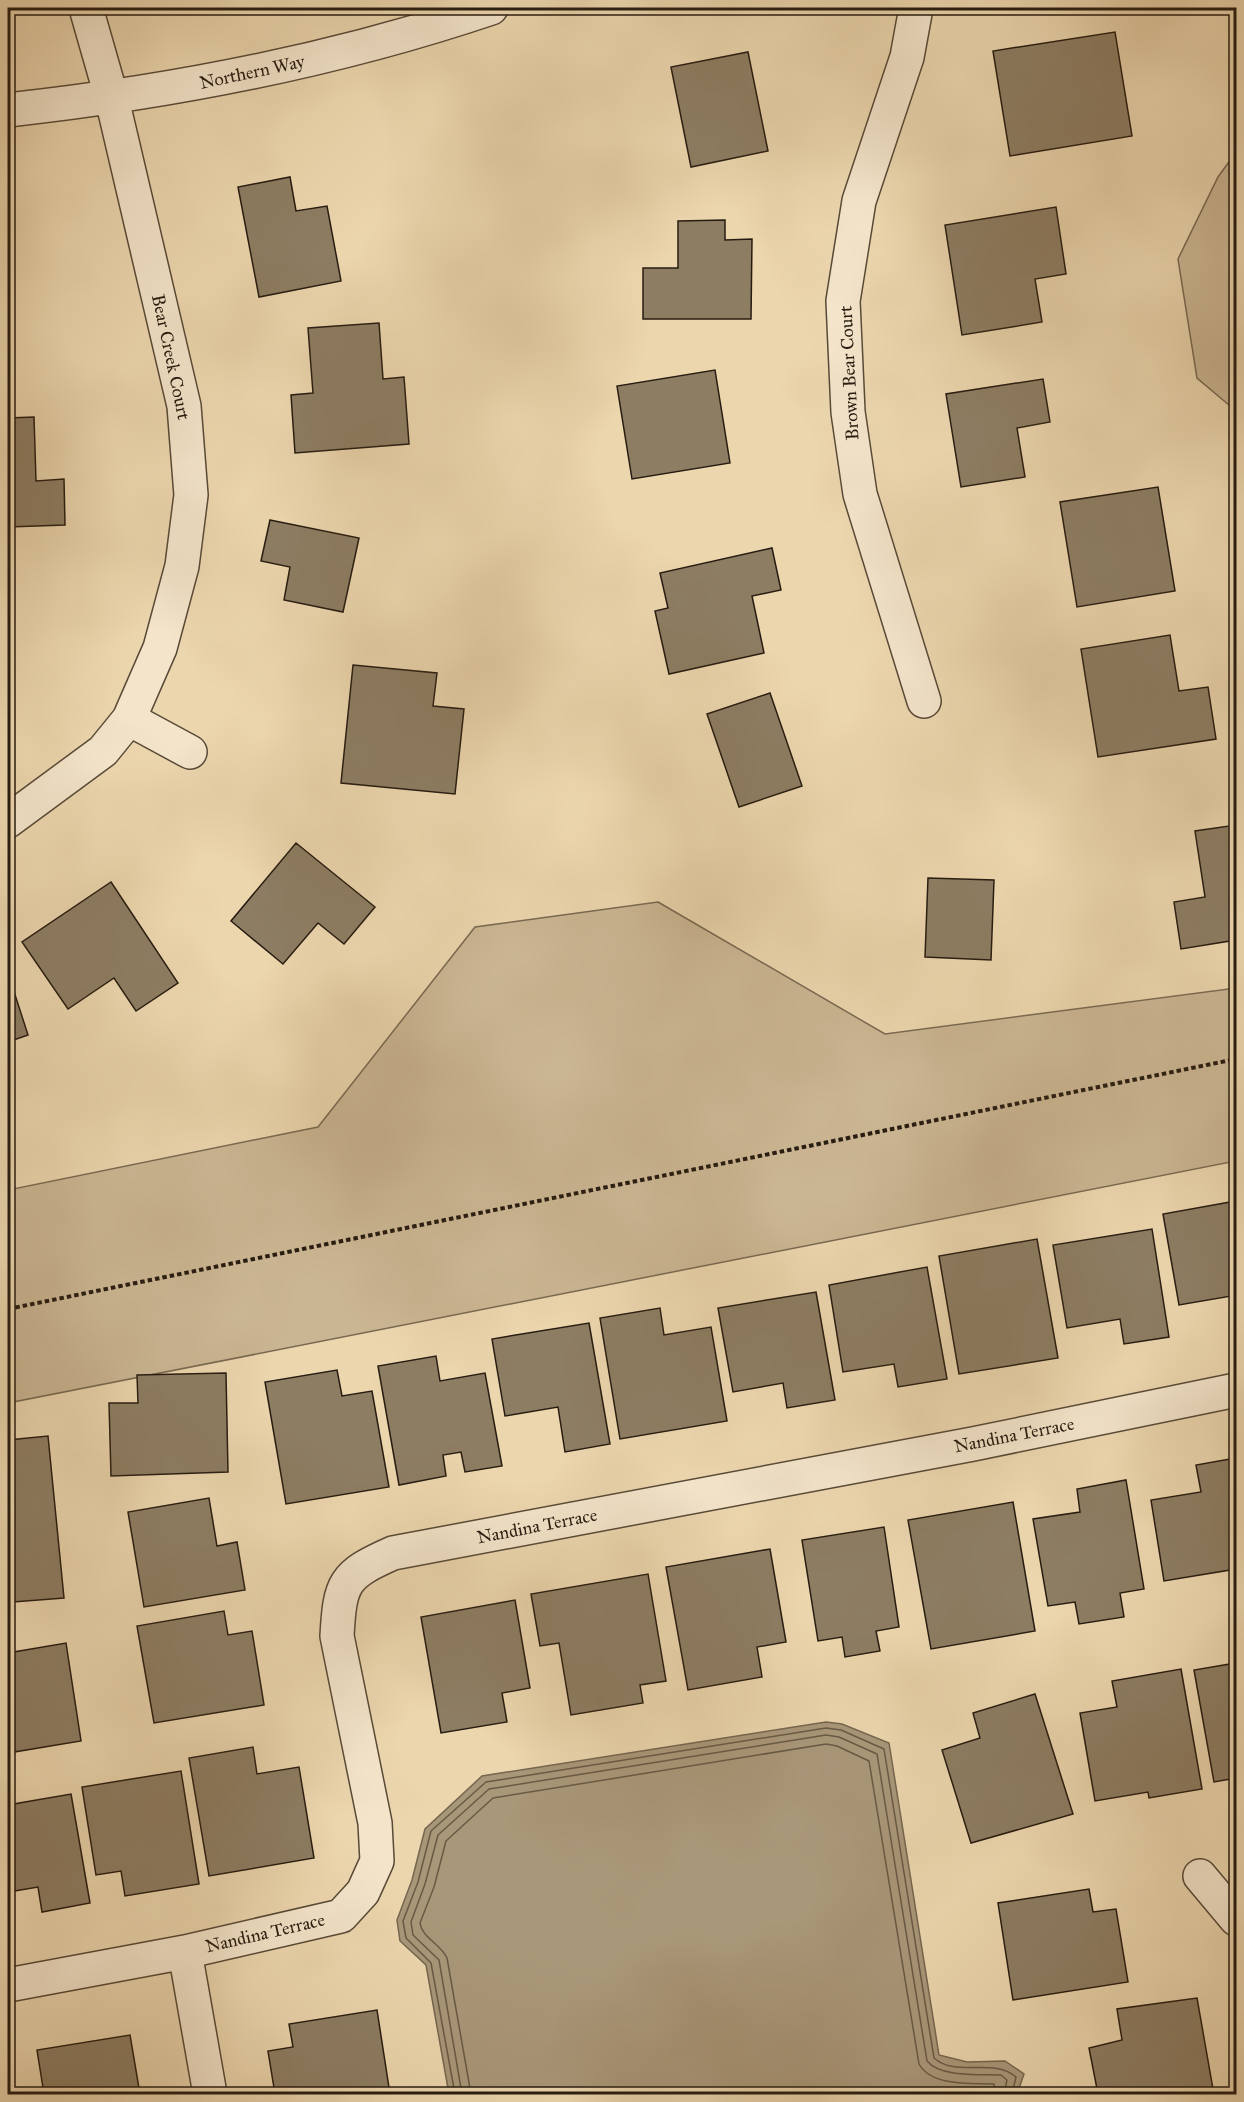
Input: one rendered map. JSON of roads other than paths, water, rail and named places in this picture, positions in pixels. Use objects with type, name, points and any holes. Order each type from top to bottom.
[{"type":"street","name":"Bear Creek Court","points":[[8,821],[103,751],[129,719],[160,648],[182,566],[191,495],[184,406],[112,99],[86,8]]},
{"type":"street","name":"Northern Way","points":[[8,110],[112,99],[228,78],[342,51],[491,8]]},
{"type":"street","name":"Brown Bear Court","points":[[916,8],[907,57],[859,201],[843,301],[848,412],[860,494],[924,701]]},
{"type":"street","points":[[129,719],[190,752]]},
{"type":"street","name":"Nandina Terrace","points":[[8,1985],[184,1952],[340,1916],[363,1892],[377,1861],[375,1823],[337,1636],[339,1605],[344,1586],[362,1567],[393,1553],[961,1446],[1236,1390]]},
{"type":"street","points":[[1200,1876],[1236,1919]]},
{"type":"street","name":"Nandina Terrace","points":[[184,1952],[210,2094]]},
{"type":"water","points":[[826,1722],[842,1724],[889,1743],[939,2055],[967,2062],[1005,2061],[1024,2074],[1017,2094],[449,2094],[426,1965],[400,1941],[397,1920],[412,1880],[425,1829],[482,1776]]}]
